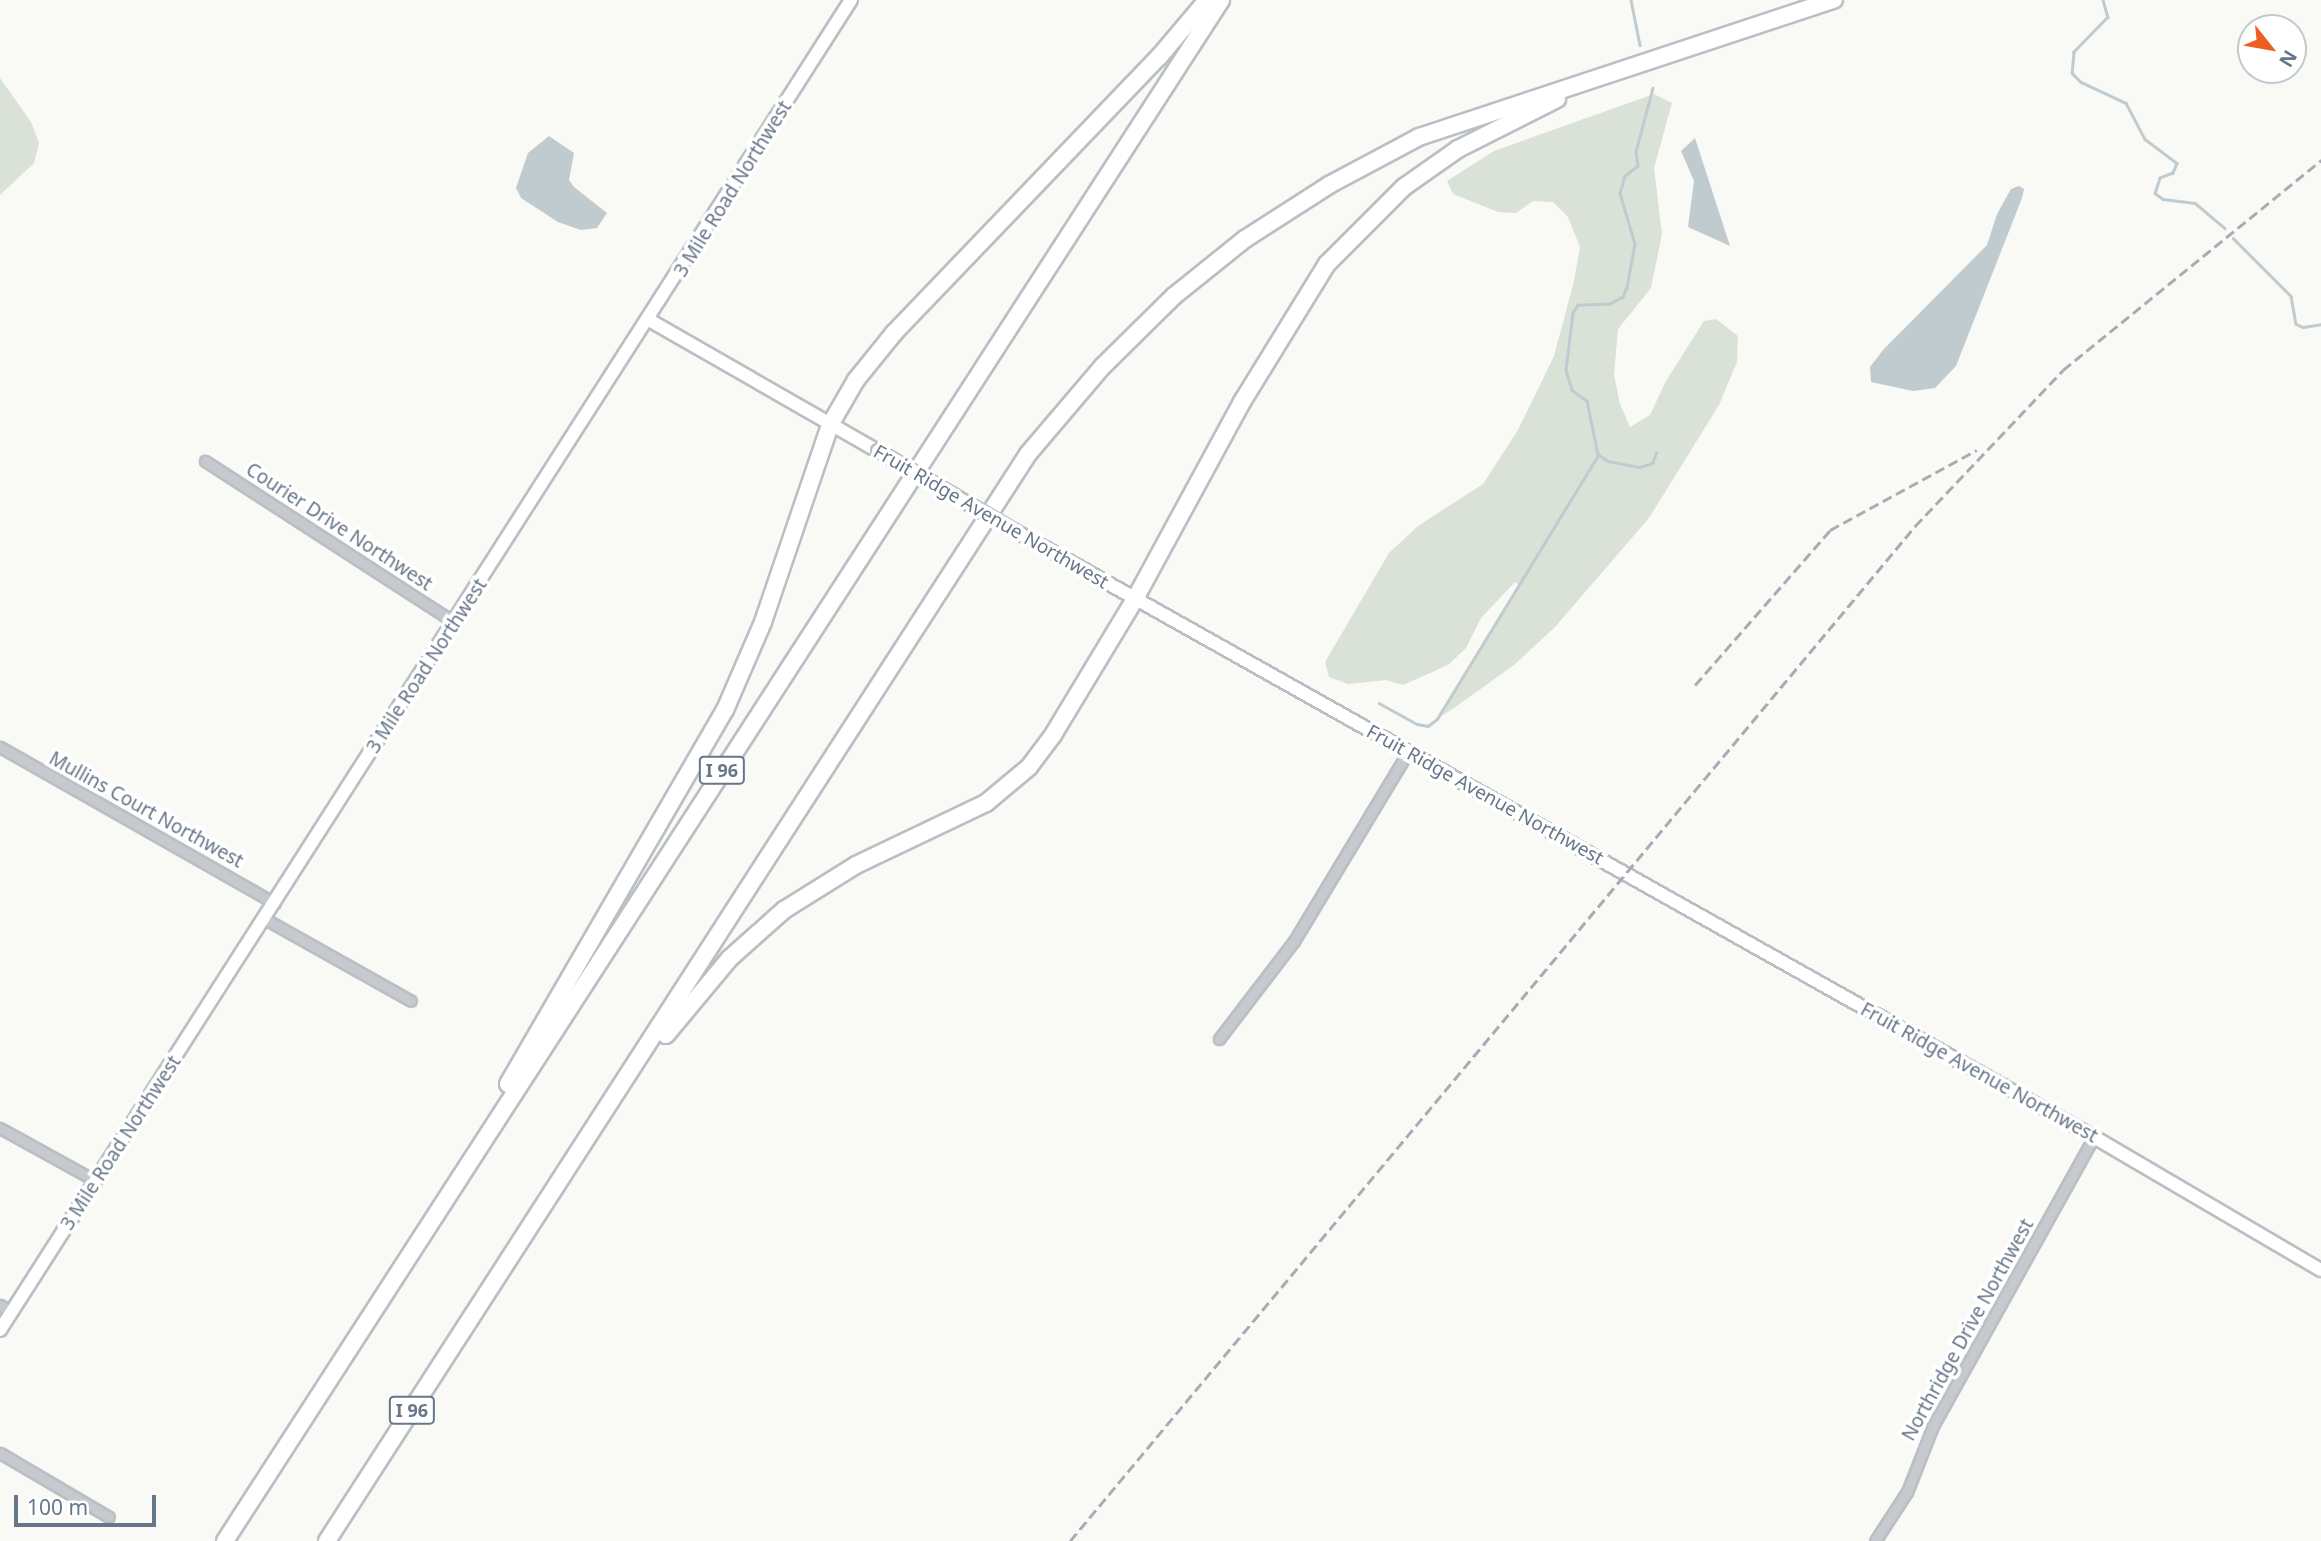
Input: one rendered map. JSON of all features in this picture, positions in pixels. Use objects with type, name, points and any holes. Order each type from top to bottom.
[{"type":"highway","points":[[370,1315],[725,710],[763,622],[830,425],[886,343],[1159,57],[1208,0]]},
{"type":"highway","name":"I 96","points":[[225,1541],[1221,0]]},
{"type":"highway","name":"I 96","points":[[327,1541],[1028,454],[1103,366],[1174,296],[1245,239],[1329,185],[1419,137],[1834,0]]},
{"type":"highway","points":[[566,1172],[695,997],[755,934],[824,883],[986,803],[1029,767],[1053,735],[1135,599],[1292,316],[1327,264],[1367,221],[1404,187],[1458,149],[1626,67]]},
{"type":"main road","name":"3 Mile Road Northwest","points":[[0,1330],[649,320],[851,0]]},
{"type":"main road","name":"Fruit Ridge Avenue Northwest","points":[[649,320],[1135,599],[2094,1137],[2321,1270]]},
{"type":"street","name":"Courier Drive Northwest","points":[[205,461],[455,623]]},
{"type":"street","name":"Mullins Court Northwest","points":[[0,747],[275,903]]},
{"type":"street","points":[[1219,1039],[1294,941],[1408,752]]},
{"type":"street","points":[[265,919],[411,1001]]},
{"type":"street","points":[[0,1128],[96,1181]]},
{"type":"street","name":"Northridge Drive Northwest","points":[[1875,1541],[1903,1498],[1933,1426],[2094,1137]]},
{"type":"street","points":[[0,1305],[12,1312]]},
{"type":"street","points":[[0,1452],[109,1517]]},
{"type":"shaded area","points":[[0,78],[31,122],[39,143],[34,163],[0,195]]},
{"type":"shaded area","points":[[1654,94],[1672,103],[1654,168],[1662,234],[1651,288],[1618,329],[1614,375],[1620,404],[1630,427],[1650,415],[1666,381],[1704,321],[1716,319],[1738,336],[1737,362],[1719,405],[1649,518],[1555,627],[1514,665],[1454,708],[1437,719],[1519,585],[1515,582],[1481,618],[1466,648],[1448,665],[1403,685],[1386,680],[1348,684],[1329,677],[1325,662],[1389,553],[1418,526],[1483,484],[1518,430],[1554,356],[1574,281],[1580,247],[1568,217],[1553,202],[1533,201],[1516,213],[1498,212],[1453,194],[1447,181],[1494,151]]},
{"type":"shaded area","points":[[549,136],[574,153],[569,180],[574,187],[607,213],[597,228],[581,230],[558,222],[521,198],[516,188],[528,153]]},
{"type":"shaded area","points":[[1695,138],[1730,246],[1688,227],[1694,181],[1681,151]]},
{"type":"shaded area","points":[[2019,186],[2024,189],[2022,198],[1956,366],[1935,388],[1913,391],[1871,382],[1870,367],[1883,350],[1987,245],[1997,214],[2011,189]]},
{"type":"waterway","points":[[1631,0],[1640,45]]},
{"type":"waterway","points":[[2103,0],[2108,17],[2074,52],[2072,73],[2081,82],[2126,103],[2145,139],[2177,163],[2173,173],[2160,178],[2155,193],[2163,199],[2195,203],[2225,228]]},
{"type":"waterway","points":[[1653,88],[1636,152],[1638,166],[1625,176],[1620,193],[1635,244],[1627,287],[1623,297],[1610,304],[1578,305],[1573,313],[1566,370],[1572,390],[1587,401],[1598,454],[1608,461],[1640,467],[1652,463],[1656,453]]},
{"type":"waterway","points":[[2233,238],[2291,296],[2296,324],[2303,327],[2321,324]]},
{"type":"waterway","points":[[1379,703],[1417,724],[1428,726],[1437,719],[1598,455]]},
{"type":"railway","points":[[1070,1541],[1915,526],[2063,370],[2321,160]]},
{"type":"railway","points":[[1695,685],[1830,530],[1977,450]]}]
